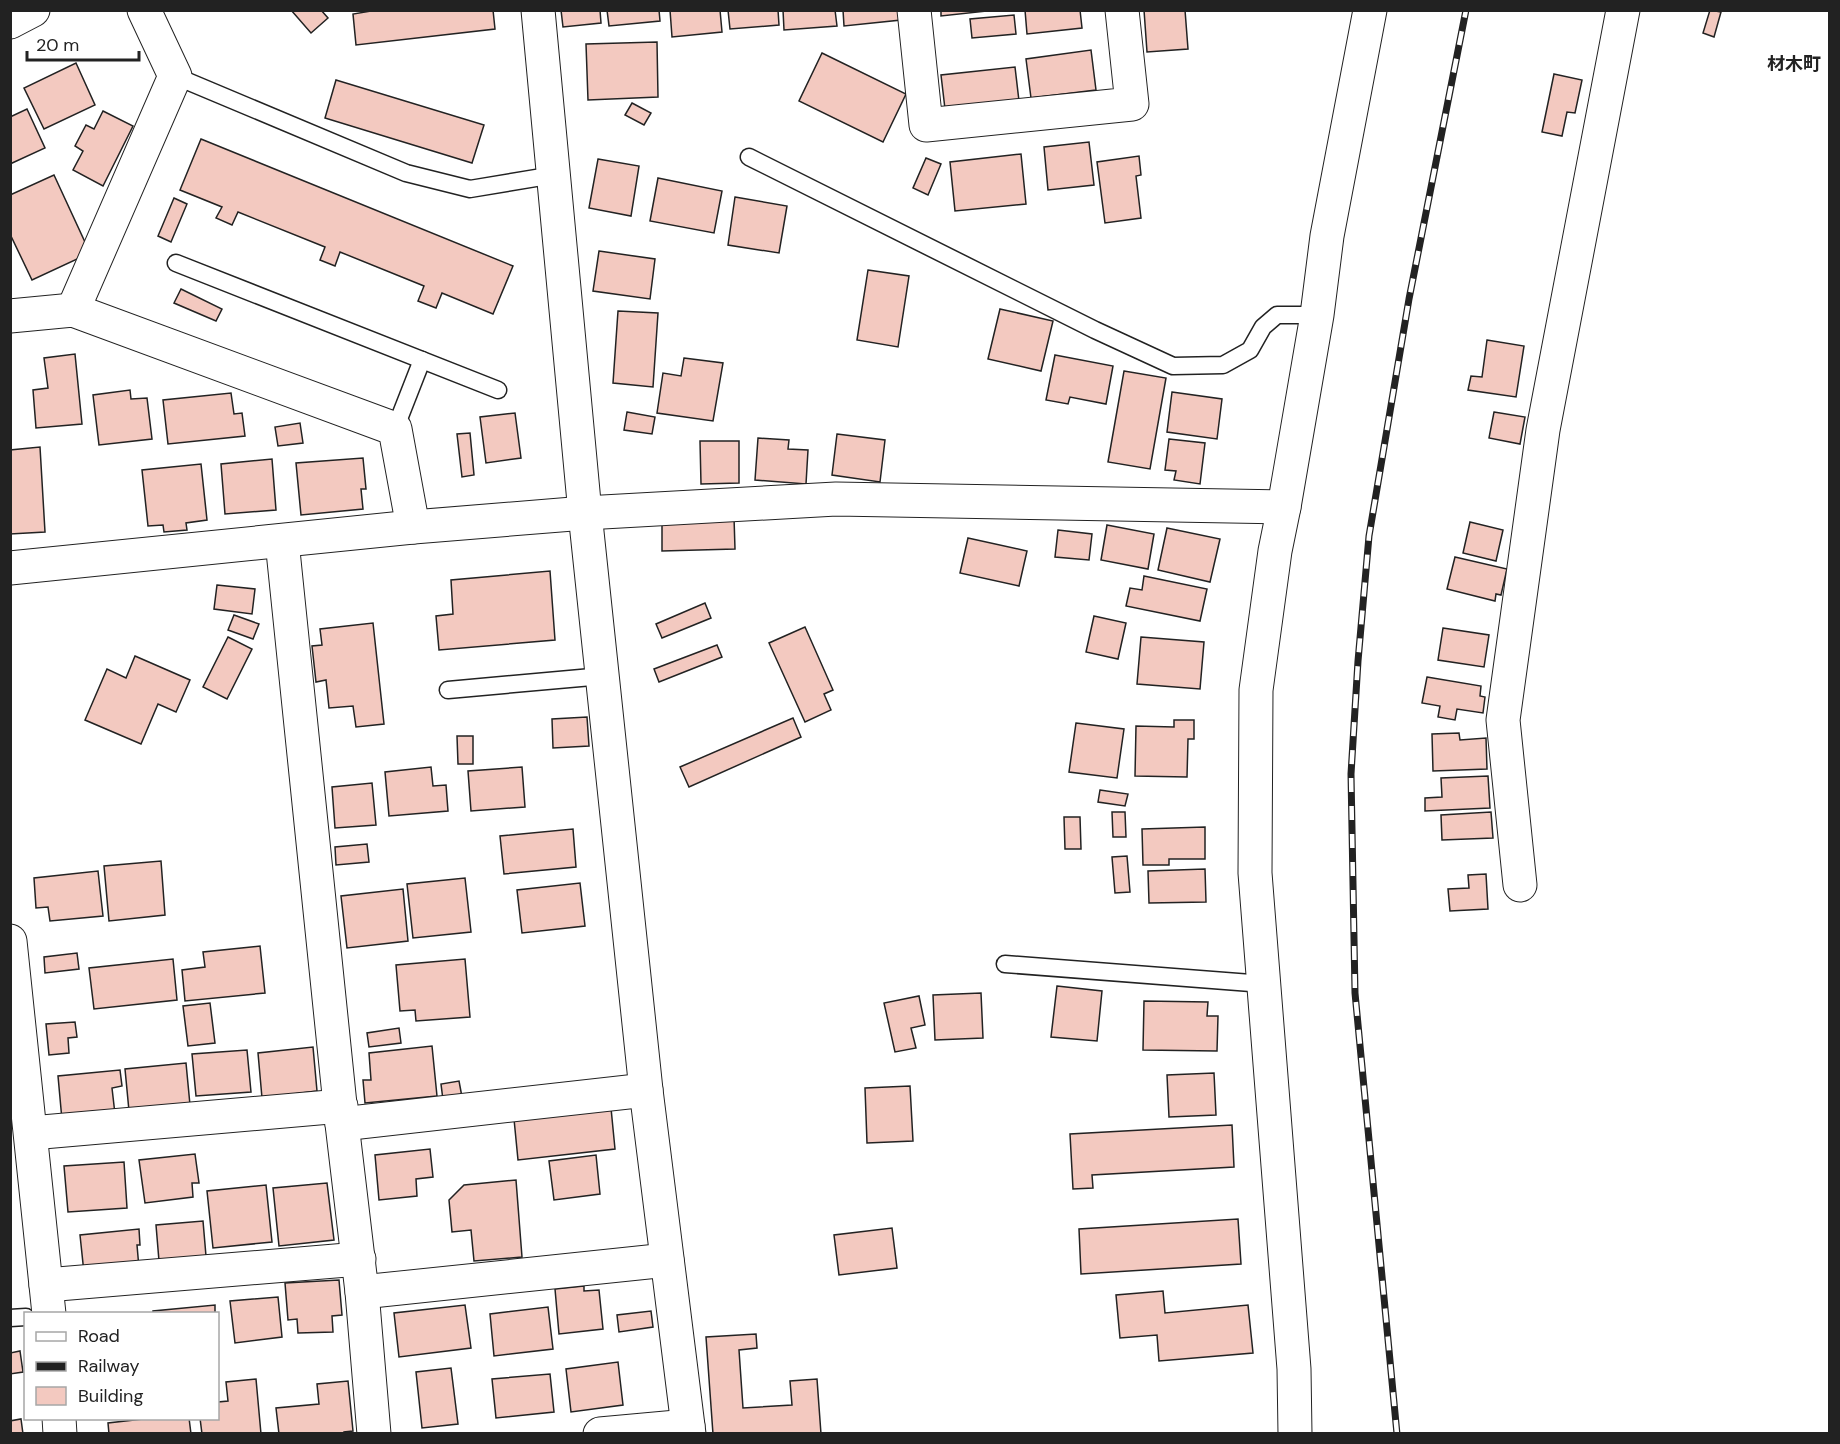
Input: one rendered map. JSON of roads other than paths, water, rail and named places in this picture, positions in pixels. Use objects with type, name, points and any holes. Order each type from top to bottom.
[{"type":"street","points":[[10,22],[33,10]]},
{"type":"street","points":[[73,310],[175,76],[144,10]]},
{"type":"street","points":[[538,10],[585,513],[646,1090],[689,1430],[600,1434]]},
{"type":"street","points":[[914,10],[926,125],[1132,104],[1122,10]]},
{"type":"street","points":[[1295,1434],[1294,1369],[1255,873],[1256,690],[1275,551],[1317,315],[1327,236],[1370,10]]},
{"type":"street","points":[[1520,885],[1503,720],[1544,430],[1623,10]]},
{"type":"street","points":[[10,316],[73,310],[395,429],[413,527]]},
{"type":"street","points":[[10,568],[413,527],[585,513],[836,499],[1284,507]]},
{"type":"street","points":[[282,541],[341,1115],[359,1259],[374,1434]]},
{"type":"street","points":[[10,941],[16,1038],[31,1133],[48,1299],[359,1259]]},
{"type":"street","points":[[31,1133],[341,1115],[646,1090]]},
{"type":"street","points":[[362,1292],[667,1260]]},
{"type":"lane","points":[[175,76],[406,173],[470,189],[554,175]]},
{"type":"lane","points":[[749,157],[1095,330],[1173,366],[1223,365],[1250,350],[1263,327],[1277,315],[1317,315]]},
{"type":"lane","points":[[176,263],[498,390]]},
{"type":"lane","points":[[395,429],[423,360]]},
{"type":"lane","points":[[448,690],[603,676]]},
{"type":"lane","points":[[1005,964],[1264,984]]},
{"type":"railway","points":[[1397,1434],[1355,993],[1351,774],[1369,536],[1409,299],[1466,10]]},
{"type":"district","name":"材木町","points":[[1794,64]]}]
